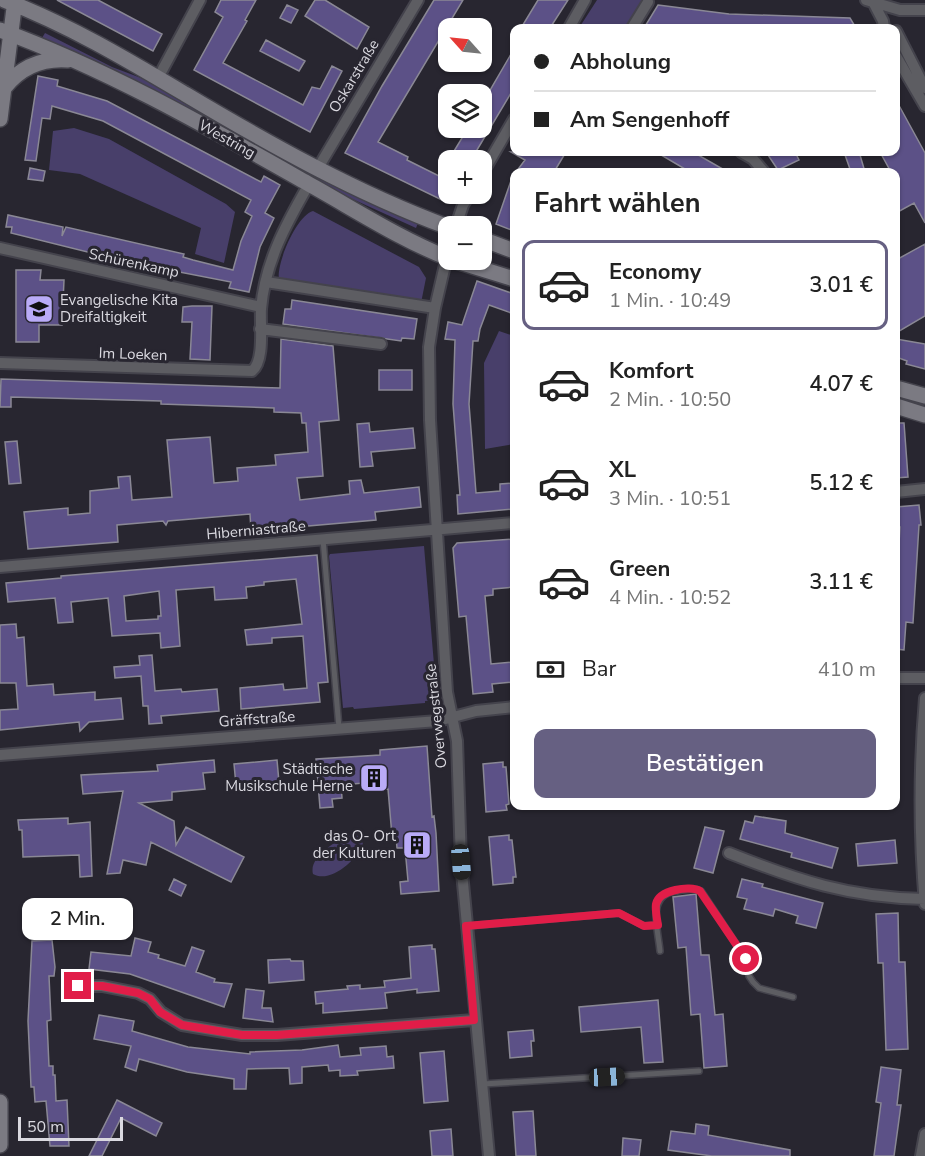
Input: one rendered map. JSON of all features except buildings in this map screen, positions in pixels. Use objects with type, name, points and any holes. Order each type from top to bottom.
[{"type":"main road","name":"Westring","points":[[11,1],[94,41],[318,168],[374,196],[438,223]]},
{"type":"main road","points":[[0,119],[5,87],[5,32],[11,1]]},
{"type":"main road","name":"Westring","points":[[5,32],[75,61],[150,98],[309,184],[385,229],[438,252]]},
{"type":"main road","points":[[5,87],[15,75],[36,63],[52,59],[75,61]]},
{"type":"main road","points":[[492,243],[510,250]]},
{"type":"main road","name":"Westring","points":[[487,270],[510,278]]},
{"type":"main road","points":[[900,389],[925,396]]},
{"type":"main road","points":[[900,407],[925,415]]},
{"type":"main road","points":[[0,1102],[0,1145]]},
{"type":"street","points":[[158,78],[200,0]]},
{"type":"street","name":"Oskarstraße","points":[[318,168],[418,0]]},
{"type":"street","points":[[571,24],[585,0]]},
{"type":"street","points":[[870,1],[900,10],[925,10]]},
{"type":"street","points":[[870,1],[883,24]]},
{"type":"street","points":[[635,24],[648,3]]},
{"type":"street","points":[[900,41],[925,88]]},
{"type":"street","points":[[900,63],[925,106]]},
{"type":"street","points":[[492,157],[510,126]]},
{"type":"street","points":[[748,156],[761,168]]},
{"type":"street","points":[[309,184],[279,237],[266,282],[260,329],[272,328],[381,344]]},
{"type":"street","name":"Schürenkamp","points":[[0,248],[261,307]]},
{"type":"street","name":"Overwegstraße","points":[[445,270],[435,308],[428,356],[447,692],[457,741],[461,862],[474,1020],[483,1084],[489,1156]]},
{"type":"street","points":[[266,282],[435,308]]},
{"type":"street","name":"Im Loeken","points":[[0,363],[247,372],[255,370],[259,360],[260,329]]},
{"type":"street","points":[[900,492],[925,489]]},
{"type":"street","name":"Hiberniastraße","points":[[0,567],[510,523]]},
{"type":"street","points":[[900,678],[925,678]]},
{"type":"street","points":[[729,853],[797,878],[849,892],[925,901],[919,788],[925,698]]},
{"type":"street","name":"Gräffstraße","points":[[0,755],[438,721],[476,711],[510,708]]},
{"type":"street","points":[[78,986],[102,986],[138,993],[150,999],[160,1012],[182,1025],[242,1035],[277,1035],[474,1020]]},
{"type":"street","points":[[921,1156],[925,1134]]},
{"type":"lane","points":[[323,539],[339,728]]},
{"type":"lane","points":[[660,951],[656,903],[669,891],[696,888],[746,959],[749,976],[753,982],[759,988],[793,997]]},
{"type":"lane","points":[[466,926],[619,913],[644,926],[658,925]]},
{"type":"lane","points":[[483,1084],[699,1071]]},
{"type":"shaded area","points":[[597,0],[643,0],[628,24],[582,24]]},
{"type":"shaded area","points":[[45,33],[112,67],[149,81],[231,130],[371,203],[418,223],[416,228],[337,192],[146,87],[42,38]]},
{"type":"shaded area","points":[[74,128],[109,139],[226,204],[235,212],[224,263],[195,254],[201,228],[80,174],[49,170],[53,131]]},
{"type":"shaded area","points":[[313,211],[419,267],[426,278],[421,303],[279,280],[281,263],[288,241],[300,222]]},
{"type":"shaded area","points":[[499,331],[510,335],[510,445],[485,449],[484,363]]},
{"type":"shaded area","points":[[424,546],[437,700],[425,701],[425,703],[343,708],[330,554]]},
{"type":"shaded area","points":[[354,834],[360,837],[363,844],[349,863],[327,876],[313,874],[315,861],[320,854],[341,839]]},
{"type":"place","name":"Evangelische Kita Dreifaltigkeit","points":[[39,309]]},
{"type":"place","name":"Städtische Musikschule Herne","points":[[374,778]]},
{"type":"place","name":"das O- Ort der Kulturen","points":[[417,845]]},
{"type":"route","points":[[78,986],[102,986],[138,993],[150,999],[160,1012],[182,1025],[212,1032],[242,1035],[277,1035],[474,1020],[466,926],[619,913],[637,924],[658,925],[656,903],[661,896],[669,891],[696,888],[746,959]]}]
